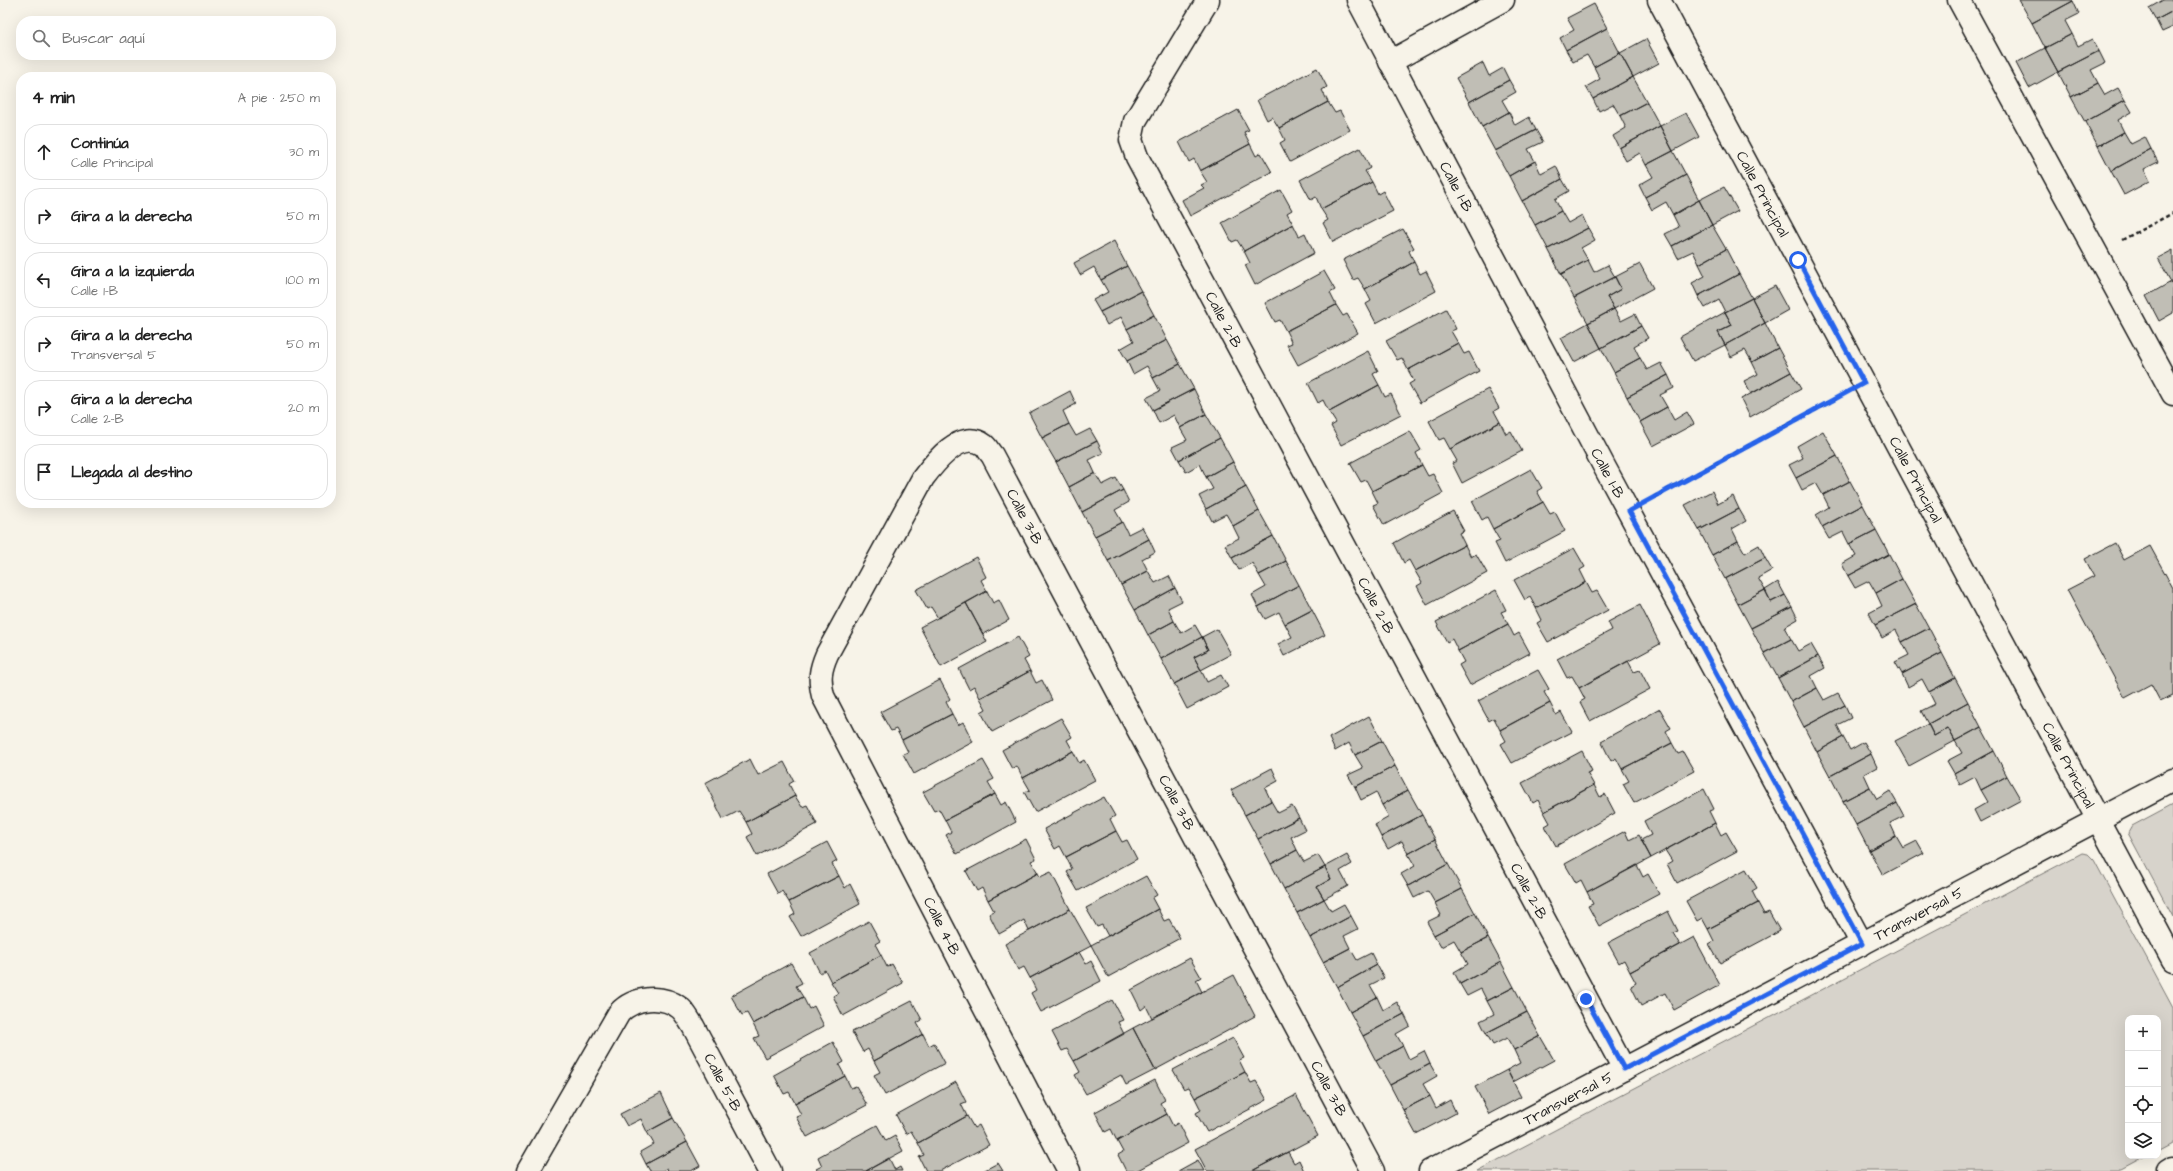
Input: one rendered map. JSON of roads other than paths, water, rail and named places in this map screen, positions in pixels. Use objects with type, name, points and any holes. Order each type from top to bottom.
[{"type":"street","name":"Calle 2-B","points":[[1208,0],[1135,122],[1131,140],[1141,164],[1624,1069]]},
{"type":"street","name":"Calle 1-B","points":[[1358,0],[1629,511],[1862,944]]},
{"type":"street","points":[[1390,62],[1503,0]]},
{"type":"street","name":"Calle Principal","points":[[1659,0],[2173,960]]},
{"type":"street","points":[[1959,0],[2173,394]]},
{"type":"street","name":"Calle 3-B","points":[[819,679],[820,669],[827,654],[933,464],[947,451],[960,444],[973,442],[984,445],[992,455],[1374,1171]]},
{"type":"street","name":"Calle 4-B","points":[[819,679],[823,696],[1069,1171]]},
{"type":"street","name":"Transversal 5","points":[[1430,1171],[2173,780]]},
{"type":"street","name":"Calle 5-B","points":[[528,1171],[619,1013],[633,1002],[644,999],[668,1001],[680,1009],[693,1026],[770,1171]]},
{"type":"street","points":[[2168,1171],[2173,1168]]}]
